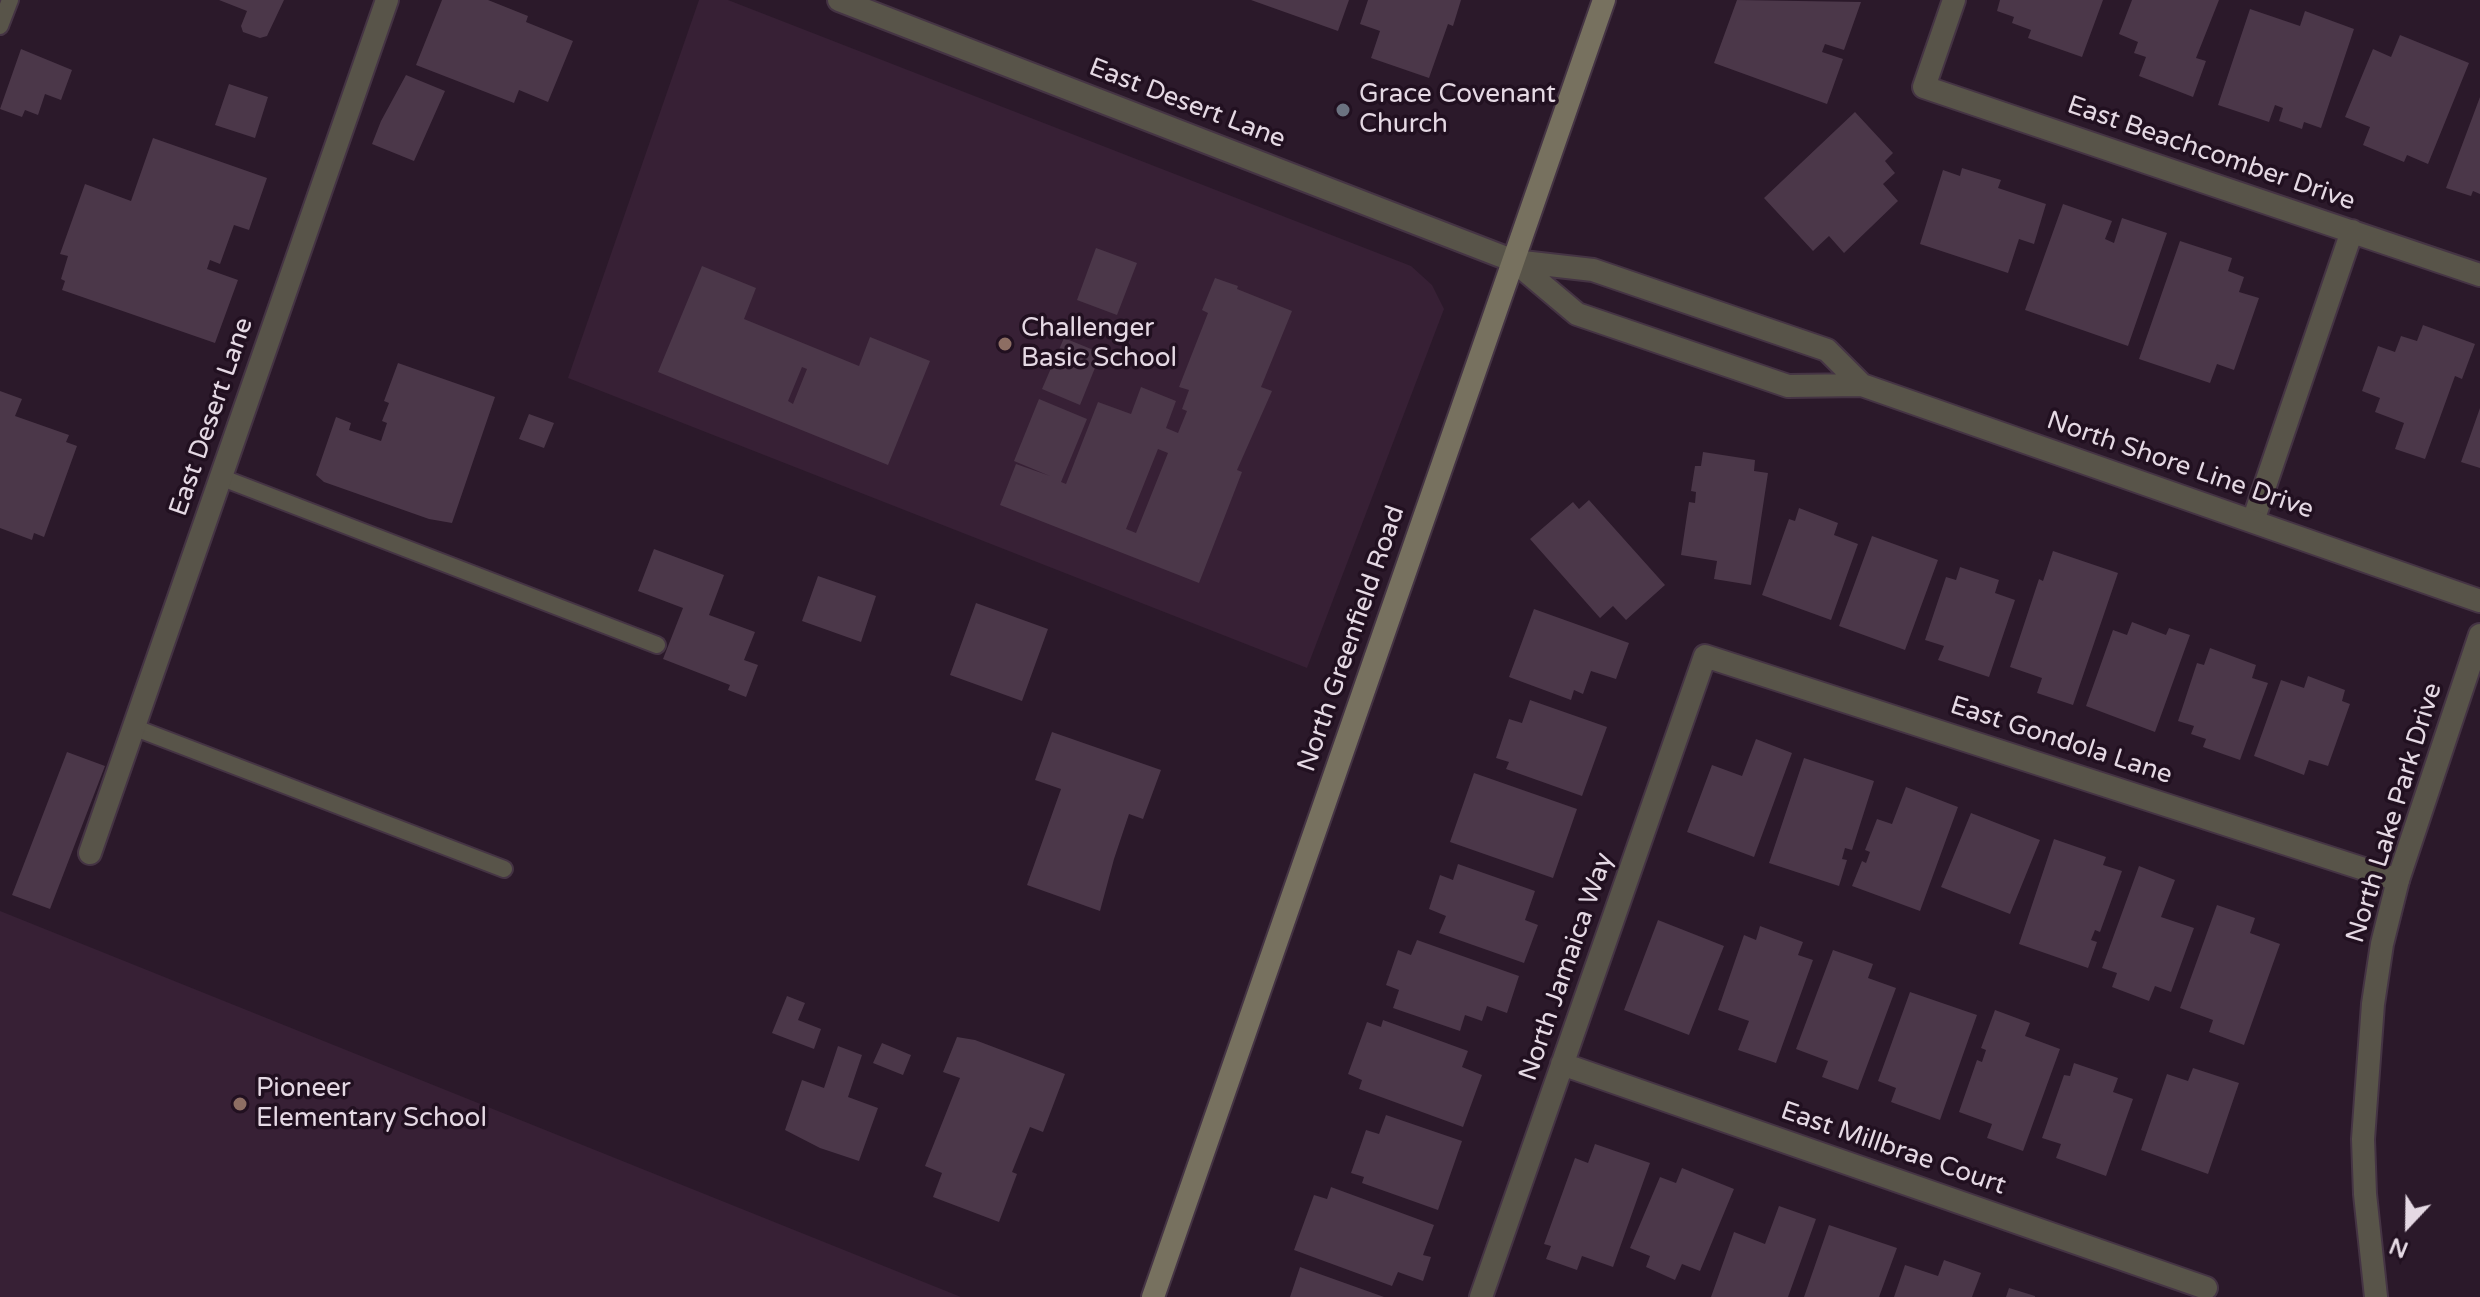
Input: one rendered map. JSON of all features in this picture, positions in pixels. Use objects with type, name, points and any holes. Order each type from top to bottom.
[{"type":"main road","name":"North Greenfield Road","points":[[1153,1297],[1604,0]]},
{"type":"street","name":"East Desert Lane","points":[[90,853],[387,0]]},
{"type":"street","name":"East Desert Lane","points":[[839,0],[1514,261]]},
{"type":"street","name":"East Beachcomber Drive","points":[[1954,0],[1924,87],[2480,275]]},
{"type":"street","points":[[2253,521],[2352,231]]},
{"type":"street","name":"North Shore Line Drive","points":[[1514,261],[1577,314],[1788,386],[1862,385],[2480,601]]},
{"type":"street","name":"North Shore Line Drive","points":[[1514,261],[1593,270],[1827,350],[1862,385]]},
{"type":"street","name":"North Lake Park Drive","points":[[2376,1297],[2365,1194],[2363,1139],[2373,1004],[2382,944],[2398,880],[2480,635]]},
{"type":"street","name":"East Gondola Lane","points":[[1705,656],[2398,880]]},
{"type":"street","name":"North Jamaica Way","points":[[1481,1297],[1705,656]]},
{"type":"street","name":"East Millbrae Court","points":[[1562,1064],[2206,1288]]},
{"type":"lane","points":[[0,26],[10,0]]},
{"type":"lane","points":[[220,477],[657,645]]},
{"type":"lane","points":[[133,727],[504,869]]},
{"type":"shaded area","name":"Challenger Basic School","points":[[699,0],[728,0],[1411,266],[1432,285],[1444,309],[1307,668],[568,378]]},
{"type":"shaded area","name":"Pioneer Elementary School","points":[[0,911],[961,1297],[0,1297]]},
{"type":"building","points":[[219,0],[284,0],[267,36],[260,38],[243,32],[241,26],[247,11]]},
{"type":"building","points":[[442,0],[488,0],[528,16],[526,22],[573,41],[548,102],[519,90],[514,103],[416,65]]},
{"type":"building","name":"Grace Covenant Church","points":[[1251,0],[1349,0],[1338,31]]},
{"type":"building","points":[[1368,0],[1461,0],[1453,26],[1448,24],[1429,78],[1371,58],[1380,31],[1360,24]]},
{"type":"building","points":[[1737,0],[1861,2],[1844,50],[1825,44],[1822,52],[1843,59],[1827,104],[1714,63]]},
{"type":"building","points":[[2000,0],[2103,0],[2082,57],[2028,38],[2031,30],[2012,23],[2014,17],[1997,11]]},
{"type":"building","points":[[2132,0],[2219,0],[2196,58],[2206,61],[2193,97],[2139,76],[2146,57],[2134,53],[2138,42],[2119,34]]},
{"type":"building","points":[[2250,9],[2300,26],[2305,11],[2354,29],[2321,128],[2304,122],[2302,129],[2279,121],[2283,108],[2275,105],[2269,122],[2218,105]]},
{"type":"building","points":[[2400,35],[2469,63],[2428,164],[2407,155],[2404,162],[2363,145],[2370,127],[2345,117],[2373,49],[2391,57]]},
{"type":"building","points":[[21,49],[72,70],[61,100],[45,94],[38,115],[25,110],[22,117],[0,109]]},
{"type":"building","points":[[406,75],[445,91],[414,161],[372,144]]},
{"type":"building","points":[[229,84],[268,97],[255,138],[215,125]]},
{"type":"building","points":[[2480,97],[2480,194],[2473,191],[2471,196],[2446,188]]},
{"type":"building","points":[[1855,112],[1893,153],[1885,161],[1895,173],[1883,184],[1898,201],[1844,253],[1829,236],[1813,251],[1764,198]]},
{"type":"building","points":[[153,138],[267,178],[249,230],[234,225],[220,264],[210,260],[207,269],[238,280],[215,343],[62,290],[65,281],[61,279],[68,256],[60,254],[85,184],[131,201]]},
{"type":"building","points":[[1962,168],[2001,180],[1998,188],[2046,204],[2034,244],[2019,239],[2008,273],[1920,244],[1943,170],[1960,176]]},
{"type":"building","points":[[2063,204],[2112,221],[2105,239],[2114,243],[2122,218],[2167,233],[2128,346],[2025,310]]},
{"type":"building","points":[[2180,241],[2232,258],[2228,271],[2244,277],[2239,292],[2259,298],[2234,370],[2217,364],[2210,383],[2139,359]]},
{"type":"building","points":[[1096,248],[1137,263],[1117,315],[1077,300]]},
{"type":"building","points":[[702,266],[756,288],[744,319],[859,366],[870,337],[930,361],[888,465],[658,372]],"holes":[[[802,367],[807,369],[793,404],[788,401]]]},
{"type":"building","points":[[1215,278],[1292,311],[1261,387],[1272,391],[1237,470],[1242,472],[1199,583],[1000,505],[1016,464],[1050,476],[1014,461],[1039,399],[1087,419],[1061,482],[1066,484],[1098,402],[1131,414],[1141,387],[1176,401],[1166,428],[1178,433],[1187,411],[1182,409],[1189,390],[1179,387],[1208,313],[1202,310]],"holes":[[[1158,449],[1168,453],[1136,533],[1126,529]]]},
{"type":"building","points":[[2423,325],[2475,344],[2462,379],[2455,376],[2425,459],[2395,449],[2404,423],[2375,412],[2380,398],[2362,391],[2378,346],[2395,352],[2401,336],[2417,341]]},
{"type":"building","points":[[1064,338],[1101,353],[1080,405],[1042,389]]},
{"type":"building","points":[[398,363],[495,397],[452,523],[429,519],[324,482],[316,475],[336,417],[351,423],[349,430],[381,441],[387,423],[382,421],[389,403],[384,401]]},
{"type":"building","points":[[0,391],[22,399],[15,416],[69,435],[66,442],[77,446],[44,537],[34,533],[32,540],[0,528]]},
{"type":"building","points":[[2480,408],[2480,468],[2461,462]]},
{"type":"building","points":[[529,414],[554,423],[544,448],[519,439]]},
{"type":"building","points":[[1703,452],[1755,460],[1754,471],[1768,473],[1751,585],[1714,579],[1717,561],[1681,555],[1689,502],[1695,503],[1696,492],[1691,491],[1695,466],[1701,466]]},
{"type":"building","points":[[1589,500],[1665,585],[1626,620],[1613,606],[1600,618],[1530,539],[1573,502],[1579,509]]},
{"type":"building","points":[[1799,508],[1838,523],[1834,535],[1858,544],[1831,620],[1762,595],[1789,519],[1795,521]]},
{"type":"building","points":[[1872,536],[1938,560],[1905,650],[1839,626]]},
{"type":"building","points":[[654,549],[724,575],[709,615],[755,632],[744,660],[758,665],[746,697],[728,690],[730,685],[663,659],[683,608],[638,591]]},
{"type":"building","points":[[2053,551],[2118,573],[2073,705],[2037,693],[2042,678],[2010,667],[2039,579],[2043,581]]},
{"type":"building","points":[[1960,567],[1999,580],[1995,593],[2015,600],[1989,677],[1938,660],[1944,646],[1925,640],[1946,577],[1956,580]]},
{"type":"building","points":[[818,576],[876,596],[861,642],[802,621]]},
{"type":"building","points":[[976,603],[1048,629],[1022,701],[950,675]]},
{"type":"building","points":[[1534,609],[1629,643],[1616,679],[1591,671],[1583,694],[1574,690],[1571,700],[1509,677]]},
{"type":"building","points":[[2132,622],[2166,635],[2169,628],[2190,635],[2155,732],[2086,706],[2113,630],[2127,635]]},
{"type":"building","points":[[2210,648],[2256,665],[2252,678],[2268,683],[2240,760],[2203,747],[2206,739],[2191,734],[2194,726],[2178,721],[2197,663],[2204,665]]},
{"type":"building","points":[[2308,676],[2345,690],[2342,701],[2350,704],[2328,766],[2309,760],[2304,775],[2254,756],[2281,680],[2304,688]]},
{"type":"building","points":[[1530,700],[1607,727],[1582,796],[1506,769],[1509,762],[1496,758],[1509,719],[1522,723]]},
{"type":"building","points":[[1052,732],[1161,770],[1143,819],[1129,814],[1100,911],[1027,885],[1061,789],[1035,780]]},
{"type":"building","points":[[1756,739],[1792,753],[1754,857],[1687,832],[1712,765],[1742,776]]},
{"type":"building","points":[[67,752],[105,766],[50,909],[12,895]]},
{"type":"building","points":[[1804,758],[1874,781],[1852,850],[1845,848],[1842,859],[1847,860],[1839,886],[1769,863]]},
{"type":"building","points":[[1474,773],[1577,809],[1553,878],[1450,842]]},
{"type":"building","points":[[1906,787],[1958,807],[1920,911],[1852,886],[1862,861],[1866,863],[1870,852],[1865,850],[1877,819],[1892,824]]},
{"type":"building","points":[[1971,813],[2040,840],[2010,914],[1941,887]]},
{"type":"building","points":[[2054,839],[2106,857],[2103,865],[2122,871],[2100,932],[2095,930],[2091,940],[2097,942],[2088,968],[2019,944]]},
{"type":"building","points":[[1458,864],[1535,891],[1525,920],[1538,925],[1524,963],[1439,933],[1446,916],[1429,909],[1440,875],[1453,880]]},
{"type":"building","points":[[2139,866],[2175,880],[2161,917],[2194,928],[2171,992],[2155,986],[2149,1001],[2112,987],[2117,973],[2102,968]]},
{"type":"building","points":[[2217,905],[2255,918],[2250,933],[2280,944],[2244,1045],[2209,1032],[2213,1020],[2180,1008]]},
{"type":"building","points":[[1658,920],[1724,946],[1689,1035],[1624,1010]]},
{"type":"building","points":[[1760,926],[1803,942],[1798,955],[1813,960],[1776,1063],[1738,1050],[1749,1021],[1718,1010],[1744,935],[1756,940]]},
{"type":"building","points":[[1417,940],[1519,976],[1507,1013],[1487,1006],[1482,1021],[1465,1015],[1460,1031],[1393,1008],[1399,990],[1386,985],[1398,950],[1411,955]]},
{"type":"building","points":[[1833,950],[1873,964],[1868,978],[1896,988],[1858,1090],[1822,1077],[1828,1061],[1796,1049]]},
{"type":"building","points":[[1910,992],[1977,1015],[1940,1120],[1891,1102],[1896,1088],[1878,1081]]},
{"type":"building","points":[[787,996],[805,1003],[798,1020],[821,1029],[814,1049],[772,1033]]},
{"type":"building","points":[[1995,1010],[2030,1023],[2025,1036],[2060,1049],[2023,1151],[1987,1138],[1992,1124],[1959,1112],[1977,1060],[1982,1062],[1986,1050],[1981,1048]]},
{"type":"building","points":[[1383,1020],[1468,1051],[1462,1067],[1482,1075],[1463,1127],[1359,1089],[1362,1080],[1348,1074],[1367,1022],[1381,1027]]},
{"type":"building","points":[[957,1037],[975,1040],[1065,1074],[1043,1132],[1030,1127],[1012,1172],[1017,1174],[999,1222],[933,1197],[942,1173],[925,1166],[960,1078],[943,1072]]},
{"type":"building","points":[[882,1043],[911,1055],[903,1075],[873,1063]]},
{"type":"building","points":[[838,1046],[862,1055],[848,1097],[878,1108],[859,1161],[820,1148],[785,1130],[802,1080],[824,1088]]},
{"type":"building","points":[[2074,1063],[2118,1078],[2113,1092],[2133,1099],[2106,1176],[2056,1158],[2061,1144],[2042,1138],[2064,1075],[2070,1076]]},
{"type":"building","points":[[2193,1068],[2239,1083],[2208,1174],[2141,1150],[2167,1074],[2188,1081]]},
{"type":"building","points":[[1386,1115],[1462,1141],[1438,1210],[1362,1183],[1364,1177],[1351,1173],[1366,1130],[1379,1134]]},
{"type":"building","points":[[1595,1144],[1650,1163],[1613,1267],[1582,1256],[1577,1270],[1546,1259],[1551,1246],[1544,1244],[1575,1158],[1588,1163]]},
{"type":"building","points":[[1682,1168],[1734,1189],[1700,1271],[1682,1264],[1675,1280],[1646,1267],[1650,1256],[1630,1248],[1660,1177],[1676,1183]]},
{"type":"building","points":[[1331,1187],[1434,1225],[1423,1255],[1431,1257],[1423,1281],[1398,1272],[1392,1286],[1294,1250],[1314,1195],[1327,1199]]},
{"type":"building","points":[[1779,1206],[1816,1219],[1788,1297],[1711,1297],[1734,1232],[1765,1244]]},
{"type":"building","points":[[1829,1225],[1897,1248],[1879,1297],[1804,1297]]},
{"type":"building","points":[[1944,1260],[1981,1273],[1972,1297],[1894,1297],[1905,1265],[1938,1276]]},
{"type":"building","points":[[1300,1267],[1384,1297],[1290,1297]]},
{"type":"building","points":[[2009,1288],[2035,1296],[2035,1297],[2006,1297]]},
{"type":"place","name":"Grace Covenant Church","points":[[1343,110]]},
{"type":"place","name":"Challenger Basic School","points":[[1005,344]]},
{"type":"place","name":"Pioneer Elementary School","points":[[240,1104]]}]
